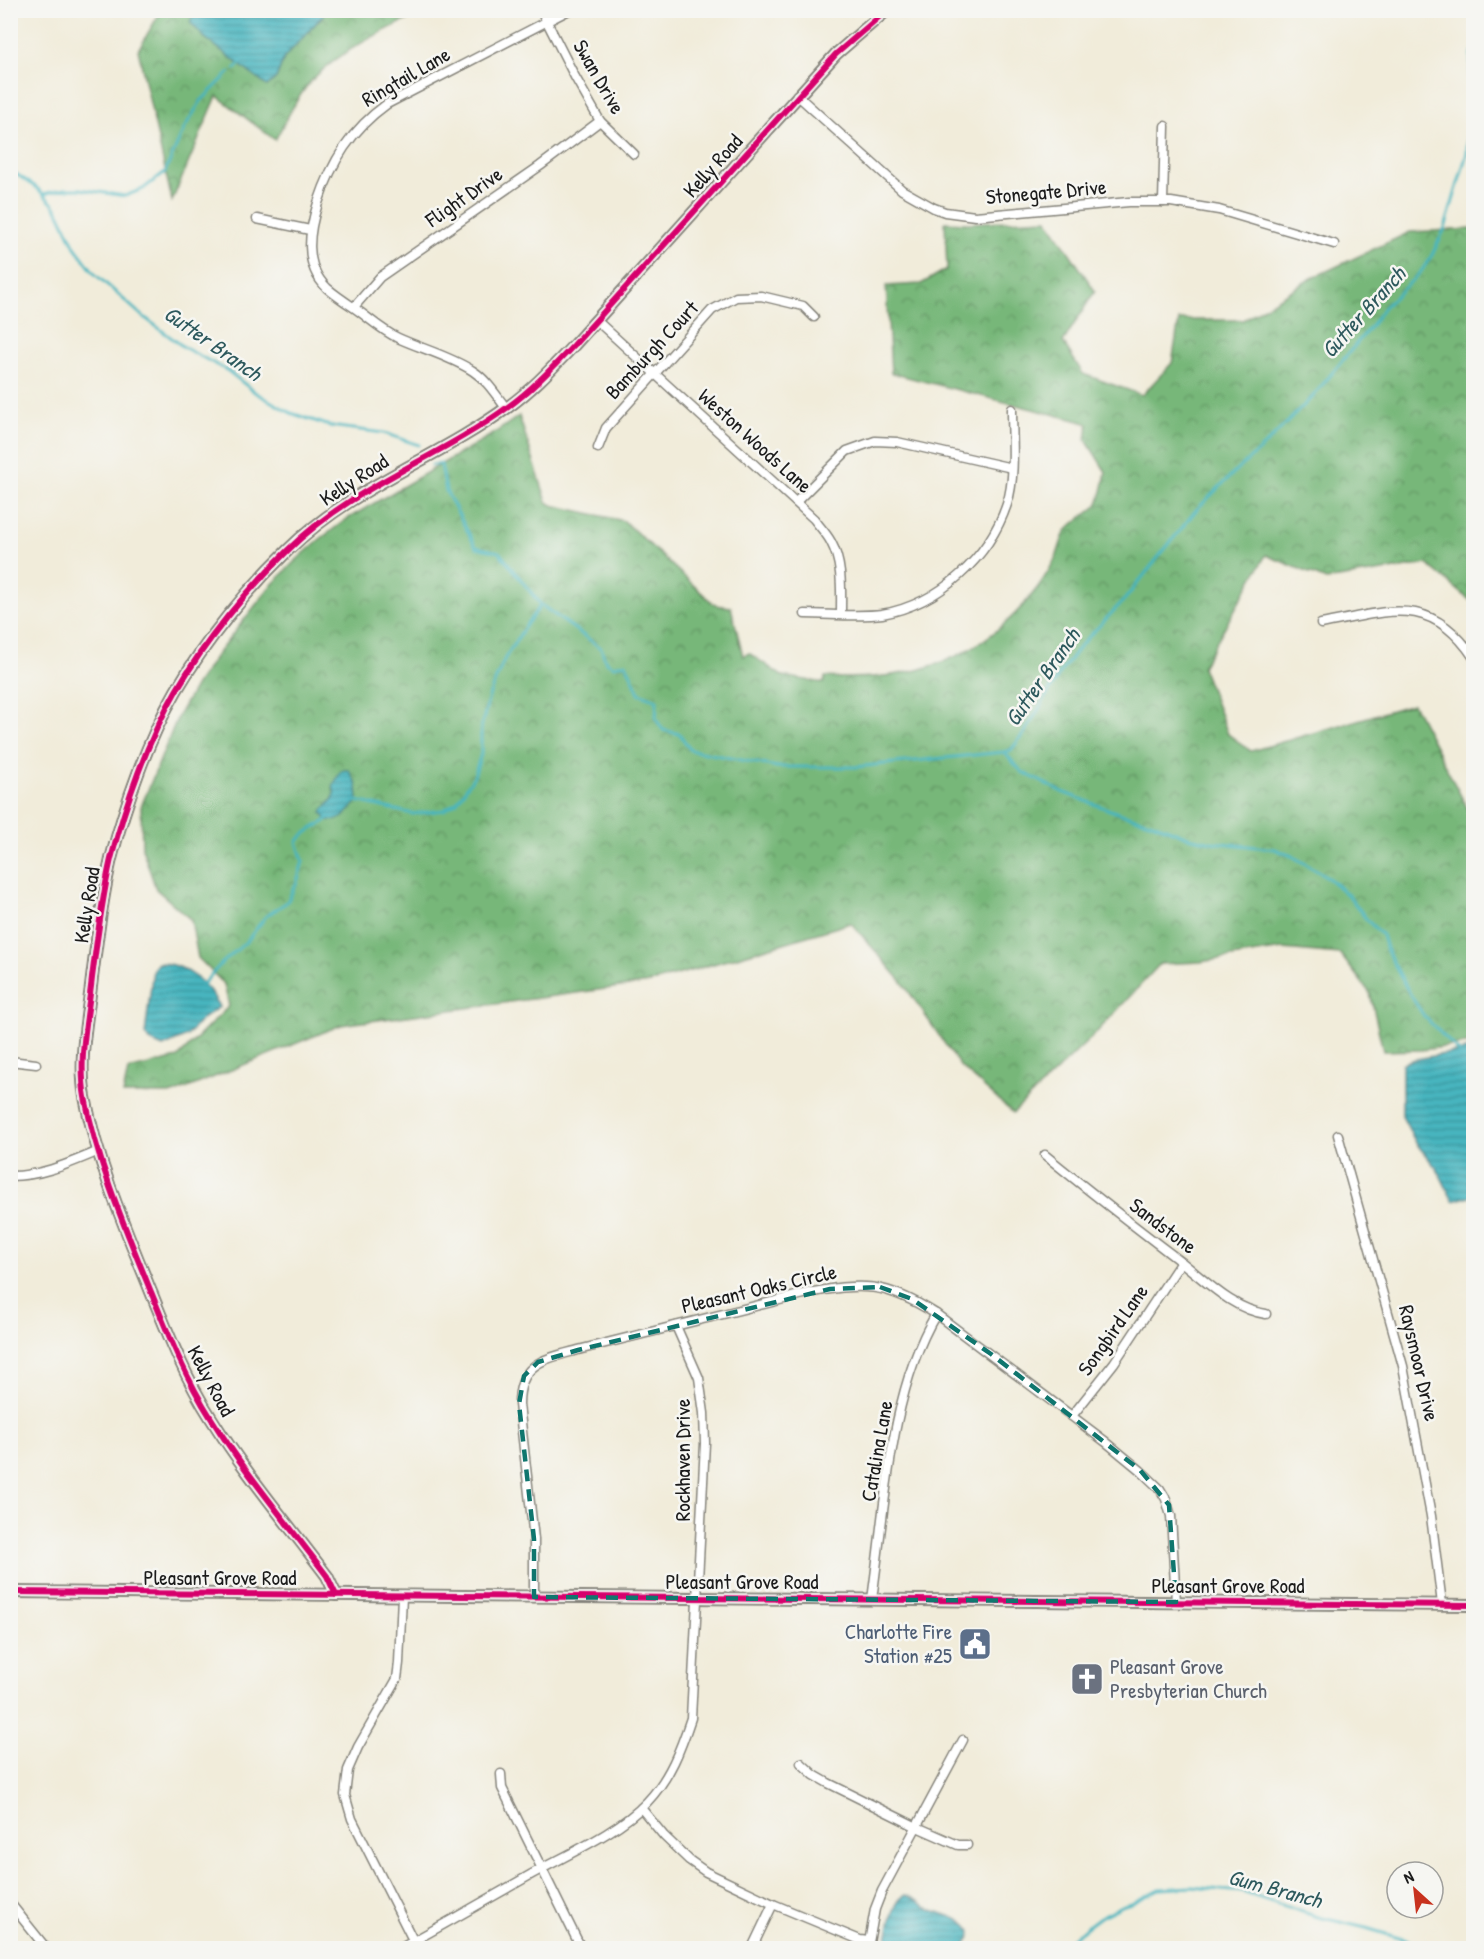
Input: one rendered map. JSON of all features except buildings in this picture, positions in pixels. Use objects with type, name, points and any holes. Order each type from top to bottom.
[{"type":"street","name":"Swan Drive","points":[[542,10],[575,78],[600,121],[634,154]]},
{"type":"street","name":"Ringtail Lane","points":[[506,408],[473,371],[391,334],[328,289],[316,273],[310,252],[310,230],[326,181],[353,133],[370,116],[387,104],[569,10]]},
{"type":"street","name":"Kelly Road","points":[[336,1595],[327,1576],[233,1451],[195,1390],[169,1335],[130,1241],[99,1151],[85,1098],[83,1071],[86,1030],[103,899],[118,832],[132,791],[175,693],[201,654],[270,568],[312,529],[376,484],[480,426],[506,408],[547,373],[797,95],[836,54],[887,10]]},
{"type":"street","name":"Stonegate Drive","points":[[797,95],[902,190],[945,212],[975,216],[1129,202],[1189,204],[1219,210],[1334,244]]},
{"type":"street","name":"Flight Drive","points":[[354,308],[380,277],[540,166],[600,121]]},
{"type":"street","points":[[1163,202],[1165,126]]},
{"type":"street","points":[[257,219],[310,230]]},
{"type":"street","name":"Bamburgh Court","points":[[598,448],[606,428],[712,310],[736,297],[761,296],[803,306],[814,317]]},
{"type":"street","name":"Weston Woods Lane","points":[[596,320],[814,519],[831,542],[840,575],[841,614]]},
{"type":"street","points":[[805,614],[882,614],[918,603],[955,580],[986,546],[1007,503],[1012,468],[1012,409]]},
{"type":"street","points":[[796,502],[847,451],[875,441],[897,442],[1012,468]]},
{"type":"street","points":[[1321,624],[1386,612],[1420,612],[1431,616],[1452,631],[1473,658]]},
{"type":"street","points":[[10,1061],[36,1064]]},
{"type":"street","name":"Raysmoor Drive","points":[[1338,1135],[1403,1366],[1431,1516],[1442,1604]]},
{"type":"street","points":[[10,1176],[29,1175],[49,1170],[99,1151]]},
{"type":"street","name":"Sandstone","points":[[1045,1155],[1220,1292],[1244,1307],[1266,1314]]},
{"type":"street","name":"Songbird Lane","points":[[1072,1416],[1114,1364],[1181,1262]]},
{"type":"street","name":"Pleasant Oaks Circle","points":[[534,1597],[534,1539],[519,1404],[519,1389],[524,1376],[531,1367],[547,1358],[804,1294],[851,1286],[880,1287],[896,1292],[936,1314],[1072,1416],[1140,1470],[1160,1489],[1166,1499],[1174,1534],[1176,1602]]},
{"type":"street","name":"Catalina Lane","points":[[872,1599],[888,1480],[903,1401],[918,1353],[936,1314]]},
{"type":"street","name":"Rockhaven Drive","points":[[401,1948],[415,1945],[588,1844],[641,1808],[666,1777],[681,1748],[691,1718],[703,1486],[704,1413],[699,1378],[676,1326]]},
{"type":"street","name":"Pleasant Grove Road","points":[[10,1592],[1473,1605]]},
{"type":"street","points":[[402,1596],[397,1679],[348,1770],[345,1795],[352,1819],[415,1945]]},
{"type":"street","points":[[641,1808],[664,1836],[698,1866],[773,1904],[868,1945],[875,1909],[882,1891],[963,1740]]},
{"type":"street","points":[[801,1763],[814,1775],[916,1827],[958,1845],[967,1845]]},
{"type":"street","points":[[501,1774],[502,1788],[581,1948]]},
{"type":"street","points":[[10,1903],[46,1948]]},
{"type":"street","points":[[752,1948],[773,1904]]},
{"type":"highlighted area","points":[[880,1287],[912,1299],[991,1354],[1140,1470],[1169,1505],[1176,1602],[534,1597],[534,1539],[519,1404],[524,1376],[538,1362],[578,1350],[830,1289]]},
{"type":"green space","points":[[161,11],[196,11],[193,14],[204,37],[267,86],[276,78],[284,58],[327,11],[426,11],[368,40],[327,66],[303,91],[275,140],[217,96],[172,201],[138,50]]},
{"type":"green space","points":[[1047,219],[1095,291],[1063,342],[1083,374],[1142,395],[1172,363],[1179,320],[1243,320],[1310,279],[1410,232],[1473,229],[1473,603],[1427,564],[1326,580],[1266,555],[1202,667],[1228,734],[1251,751],[1413,704],[1473,819],[1473,1043],[1421,1050],[1383,1051],[1370,993],[1340,954],[1283,949],[1200,962],[1160,964],[1096,1033],[1013,1113],[960,1066],[903,983],[851,923],[650,983],[341,1025],[173,1094],[123,1094],[128,1070],[177,1058],[229,1006],[224,984],[198,958],[191,920],[156,889],[142,848],[141,807],[178,716],[197,683],[269,588],[293,563],[347,519],[493,434],[519,416],[547,502],[624,521],[715,605],[731,607],[743,656],[749,653],[782,676],[824,683],[825,677],[888,676],[944,661],[970,649],[1017,612],[1048,571],[1067,530],[1098,503],[1106,472],[1086,440],[1088,424],[891,373],[886,286],[921,284],[947,269],[945,222]]},
{"type":"water","points":[[196,10],[327,11],[284,58],[276,78],[267,86],[204,37],[190,22]]},
{"type":"water","points":[[349,770],[357,785],[358,801],[341,818],[327,820],[322,813],[323,810],[332,800],[333,786],[340,772]]},
{"type":"water","points":[[158,963],[178,966],[195,976],[209,990],[219,1007],[201,1020],[187,1036],[163,1047],[152,1042],[145,1035],[153,969]]},
{"type":"water","points":[[1473,1049],[1473,1195],[1453,1201],[1437,1169],[1416,1143],[1402,1116],[1402,1064],[1411,1060]]},
{"type":"water","points":[[905,1895],[930,1909],[962,1921],[968,1926],[971,1932],[962,1948],[885,1948],[894,1911],[900,1899]]},
{"type":"waterway","name":"Gutter Branch","points":[[432,465],[441,464],[446,491],[476,547],[499,552],[541,605],[601,648],[606,662],[614,666],[626,663],[639,693],[657,700],[656,719],[663,730],[680,734],[690,750],[777,767],[855,767],[1011,750],[1080,646],[1125,599],[1197,509],[1315,394],[1384,307],[1420,273],[1432,255],[1445,228],[1467,153],[1471,54],[1474,50]]},
{"type":"waterway","points":[[235,69],[241,63]]},
{"type":"waterway","points":[[43,194],[65,189],[80,189],[125,196],[143,189],[165,172],[185,127],[201,101],[230,72]]},
{"type":"waterway","name":"Gutter Branch","points":[[10,170],[36,187],[52,203],[75,247],[95,274],[140,314],[185,348],[228,371],[256,393],[291,413],[330,426],[384,433],[419,445]]},
{"type":"waterway","points":[[357,801],[413,814],[444,810],[457,802],[474,776],[481,754],[481,728],[490,693],[505,658],[541,605]]},
{"type":"waterway","points":[[1004,752],[1022,772],[1062,792],[1188,837],[1275,849],[1326,876],[1350,897],[1367,920],[1382,935],[1386,949],[1424,1016],[1460,1053]]},
{"type":"waterway","points":[[203,984],[247,941],[266,916],[287,902],[297,882],[303,861],[297,842],[307,832],[328,819]]},
{"type":"waterway","name":"Gum Branch","points":[[1062,1948],[1100,1917],[1124,1905],[1159,1889],[1192,1887],[1242,1892],[1318,1917],[1409,1941],[1421,1948]]},
{"type":"cycle path","points":[[336,1595],[327,1576],[252,1478],[192,1386],[168,1335],[120,1214],[96,1145],[85,1097],[83,1052],[105,888],[130,795],[156,730],[187,672],[242,599],[273,565],[313,528],[340,508],[367,490],[481,425],[508,407],[534,385],[574,345],[836,54],[887,10]]},
{"type":"cycle path","points":[[10,1592],[1474,1605]]},
{"type":"place","name":"Charlotte Fire Station #25","points":[[975,1644]]},
{"type":"place","name":"Pleasant Grove Presbyterian Church","points":[[1087,1679]]}]
